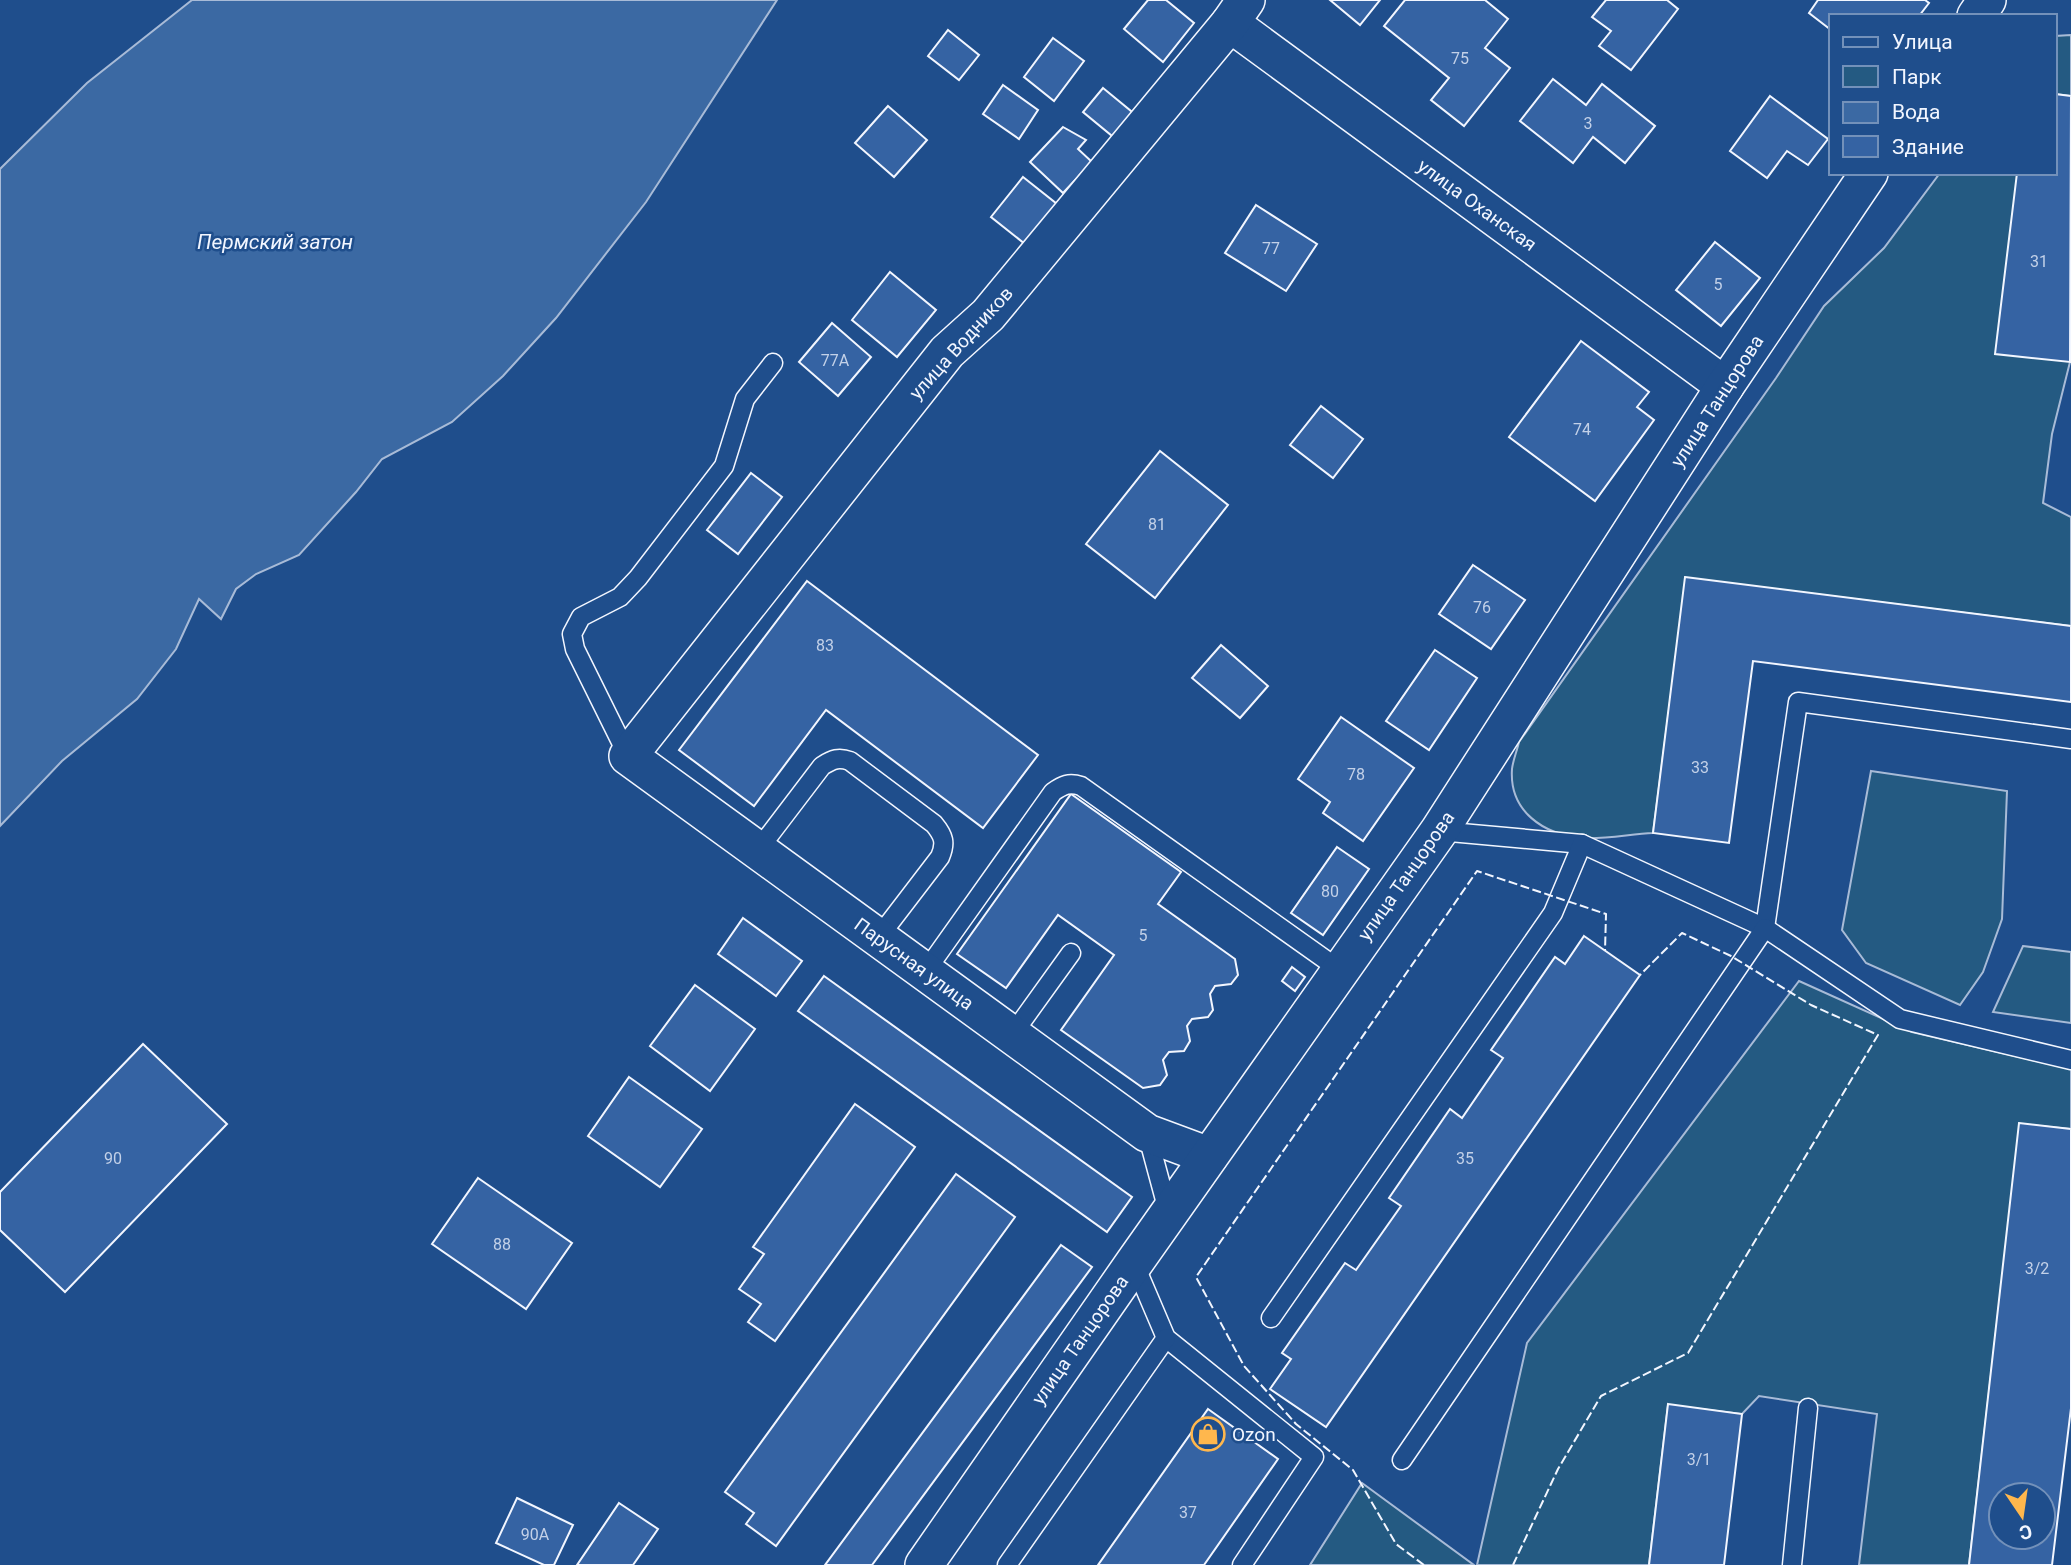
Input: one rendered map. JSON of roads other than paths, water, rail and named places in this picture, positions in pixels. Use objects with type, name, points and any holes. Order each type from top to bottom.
[{"type":"street","name":"улица Оханская","points":[[1238,12],[1725,386]]},
{"type":"street","name":"улица Водников","points":[[628,755],[947,352],[988,315],[1238,12]]},
{"type":"street","name":"улица Танцорова","points":[[924,1565],[1439,831],[1725,386],[1868,175]]},
{"type":"street","name":"Парусная улица","points":[[628,755],[1147,1133],[1209,1156]]},
{"type":"lane","points":[[628,755],[575,649],[572,634],[581,617],[620,597],[638,578],[724,466],[745,399],[773,363]]},
{"type":"lane","points":[[1402,1460],[1765,928],[1798,702],[2071,739]]},
{"type":"lane","points":[[758,850],[822,766],[830,760],[841,758],[850,761],[934,824],[943,835],[945,846],[940,857],[878,938]]},
{"type":"lane","points":[[925,972],[1053,792],[1062,785],[1073,783],[1081,786],[1340,970]]},
{"type":"lane","points":[[1439,831],[1582,844],[1765,928],[1900,1019],[2071,1060]]},
{"type":"lane","points":[[1271,1318],[1553,913],[1582,844]]},
{"type":"lane","points":[[1012,1035],[1071,953]]},
{"type":"lane","points":[[1147,1133],[1169,1213]]},
{"type":"lane","points":[[1134,1263],[1166,1338],[1314,1457],[1242,1565]]},
{"type":"lane","points":[[1007,1565],[1166,1338]]},
{"type":"lane","points":[[1792,1565],[1808,1408]]},
{"type":"water","name":"Пермский затон","points":[[192,0],[777,0],[646,202],[556,318],[503,376],[452,422],[382,459],[299,555],[256,574],[236,589],[221,619],[199,599],[176,649],[137,699],[62,761],[0,826],[0,169],[87,83]]},
{"type":"place","name":"Ozon","points":[[1208,1434]]}]
